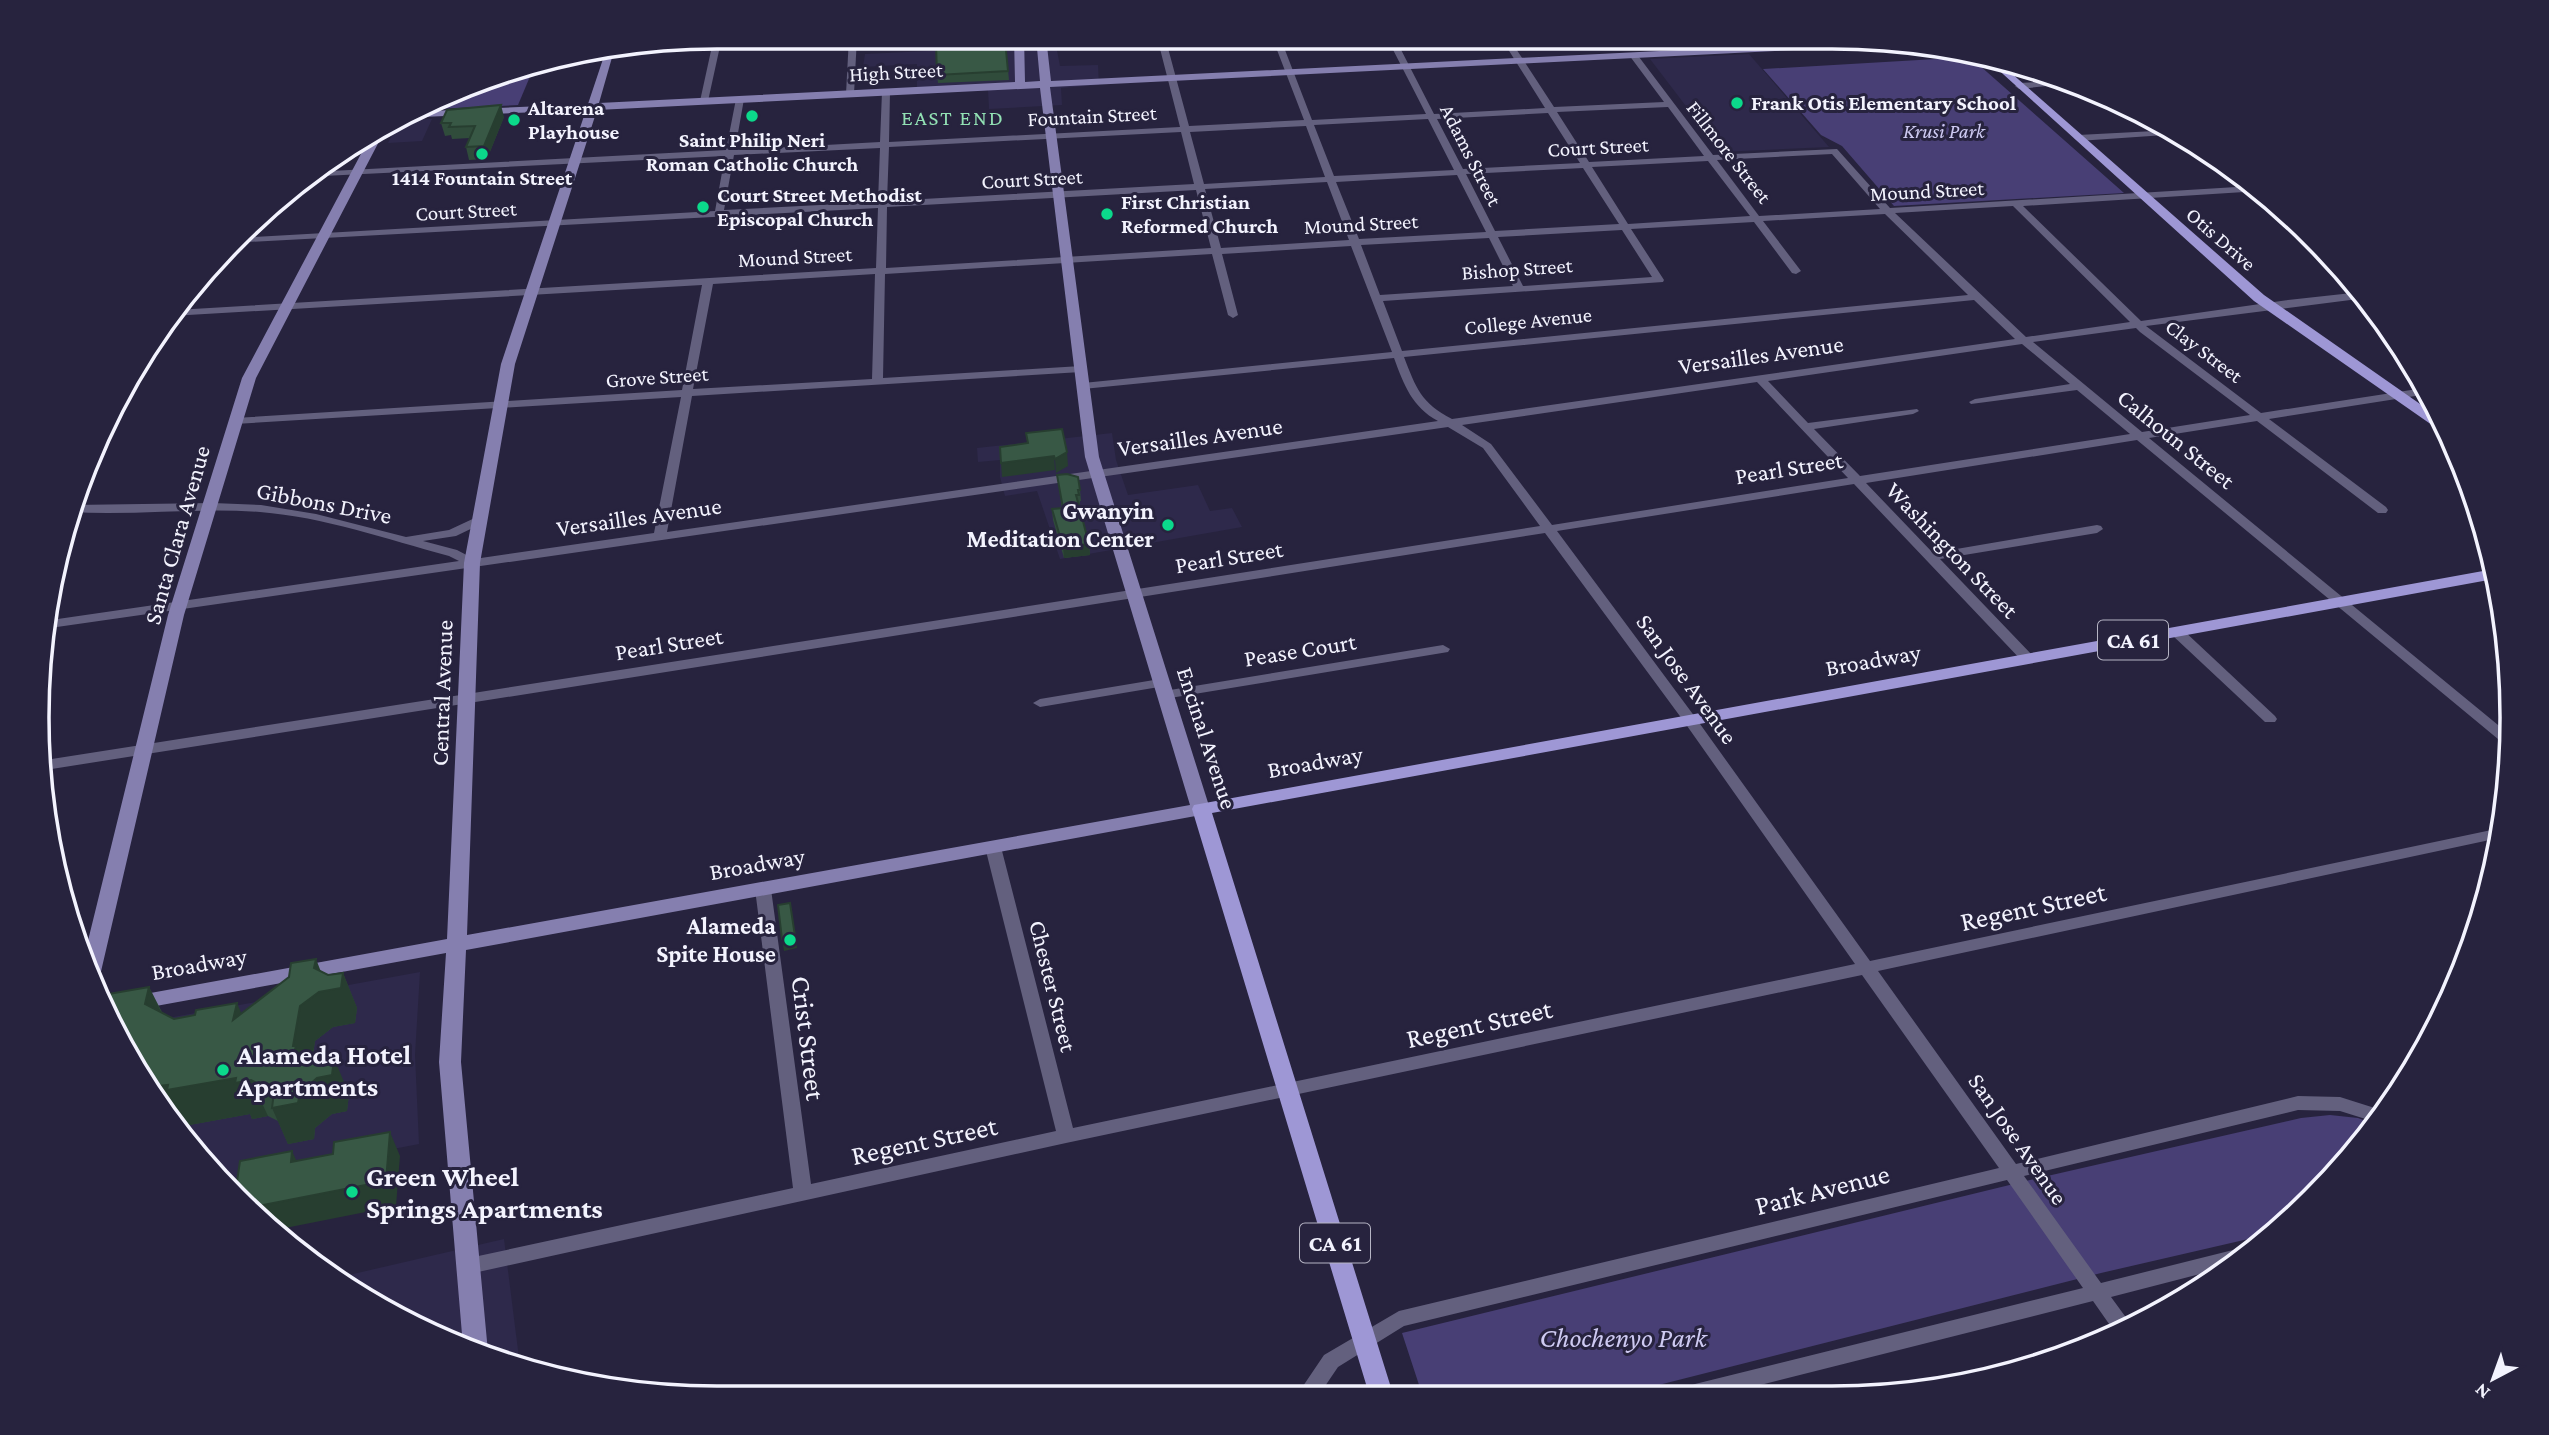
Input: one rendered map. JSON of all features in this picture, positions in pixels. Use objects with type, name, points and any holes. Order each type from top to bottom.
[{"type":"main road","name":"Otis Drive","points":[[2004,72],[2269,306],[2428,416]]},
{"type":"main road","name":"Broadway","points":[[1201,809],[2484,576]]},
{"type":"main road","name":"Encinal Avenue","points":[[1201,809],[1379,1386]]},
{"type":"street","points":[[704,101],[715,49]]},
{"type":"street","points":[[850,94],[852,49]]},
{"type":"street","points":[[1020,49],[1020,85]]},
{"type":"street","name":"Encinal Avenue","points":[[1042,49],[1083,386],[1097,474],[1201,809]]},
{"type":"street","points":[[1165,49],[1233,315]]},
{"type":"street","name":"San Jose Avenue","points":[[1280,49],[1412,391],[1419,403],[1430,414],[1476,436],[1487,446],[1869,968],[2118,1321]]},
{"type":"street","name":"Adams Street","points":[[1397,49],[1520,289]]},
{"type":"street","points":[[1512,49],[1627,228]]},
{"type":"street","name":"High Street","points":[[429,115],[1745,49]]},
{"type":"street","name":"Fillmore Street","points":[[1633,55],[1796,271]]},
{"type":"street","name":"Central Avenue","points":[[475,1340],[450,1062],[472,563],[508,364],[608,59]]},
{"type":"street","points":[[1021,68],[1045,84]]},
{"type":"street","points":[[2020,86],[2046,84]]},
{"type":"street","points":[[877,382],[886,92]]},
{"type":"street","points":[[719,214],[740,99]]},
{"type":"street","name":"Fountain Street","points":[[329,174],[1670,104]]},
{"type":"street","points":[[2078,138],[2156,133]]},
{"type":"street","name":"Santa Clara Avenue","points":[[94,958],[179,605],[235,421],[256,360],[371,146]]},
{"type":"street","name":"Court Street","points":[[250,240],[1834,151]]},
{"type":"street","name":"Calhoun Street","points":[[1834,151],[1889,212],[2024,340],[2500,733]]},
{"type":"street","name":"Mound Street","points":[[186,312],[2242,190]]},
{"type":"street","name":"Clay Street","points":[[2017,205],[2138,324],[2382,510]]},
{"type":"street","name":"Bishop Street","points":[[1378,298],[1659,280],[1627,228]]},
{"type":"street","points":[[660,536],[708,282]]},
{"type":"street","name":"College Avenue","points":[[1083,386],[1976,297]]},
{"type":"street","name":"Versailles Avenue","points":[[56,623],[2024,340],[2350,297]]},
{"type":"street","name":"Grove Street","points":[[235,421],[1082,369]]},
{"type":"street","name":"Washington Street","points":[[1759,378],[2028,659]]},
{"type":"street","points":[[1975,402],[2078,386]]},
{"type":"street","name":"Pearl Street","points":[[50,764],[2415,393]]},
{"type":"street","points":[[1805,427],[1913,411]]},
{"type":"street","name":"Gibbons Drive","points":[[82,509],[234,507],[283,513],[453,553],[472,563]]},
{"type":"street","name":"Gibbons Drive","points":[[399,540],[441,536],[479,520]]},
{"type":"street","points":[[1931,557],[2097,529]]},
{"type":"street","points":[[2177,632],[2270,719]]},
{"type":"street","name":"Pease Court","points":[[1040,703],[1162,689],[1443,649]]},
{"type":"street","name":"Broadway","points":[[121,1005],[1201,809]]},
{"type":"street","name":"Regent Street","points":[[468,1266],[1066,1136],[2489,835]]},
{"type":"street","name":"Chester Street","points":[[993,847],[1066,1136]]},
{"type":"street","name":"Crist Street","points":[[763,889],[803,1193]]},
{"type":"street","name":"Park Avenue","points":[[1313,1386],[1331,1361],[1364,1338],[1399,1319],[2298,1102],[2340,1104],[2369,1114]]},
{"type":"street","points":[[1723,1386],[2219,1262]]},
{"type":"shaded area","points":[[971,49],[1057,49],[1060,66],[1098,65],[1099,85],[1061,88],[1062,105],[989,109],[988,90],[917,94],[917,64],[863,67],[865,54]]},
{"type":"shaded area","name":"Frank Otis Elementary School","points":[[1749,54],[1829,147],[1721,152],[1650,59]]},
{"type":"shaded area","points":[[419,119],[432,119],[422,141],[388,143],[393,134]]},
{"type":"shaded area","points":[[1112,433],[1116,460],[1128,495],[1198,485],[1210,511],[1232,508],[1242,527],[1060,559],[1037,491],[1005,496],[1000,477],[1000,460],[978,462],[977,448]]},
{"type":"shaded area","points":[[420,972],[415,1055],[419,1144],[235,1179],[187,1124],[162,1089],[125,1026]]},
{"type":"shaded area","points":[[504,1239],[519,1356],[422,1317],[349,1275]]},
{"type":"green space","name":"Krusi Park","points":[[1941,59],[1981,66],[2124,193],[1894,206],[1842,146],[1821,135],[1763,69]]},
{"type":"green space","points":[[530,76],[518,105],[443,109]]},
{"type":"green space","name":"Chochenyo Park","points":[[2330,1115],[2364,1120],[2304,1190],[2249,1239],[2101,1273],[1655,1386],[1419,1386],[1402,1333],[2030,1180],[2301,1118]]},
{"type":"building","points":[[936,49],[1006,49],[1008,71],[937,75]]},
{"type":"building","points":[[501,105],[484,146],[466,147],[475,126],[449,127],[451,123],[441,123],[447,110]]},
{"type":"building","points":[[1062,429],[1067,452],[1055,459],[1054,456],[1001,463],[1000,447],[1028,443],[1026,433]]},
{"type":"building","points":[[1057,475],[1078,477],[1080,490],[1079,495],[1076,495],[1089,544],[1063,547],[1052,509],[1063,508]]},
{"type":"building","points":[[790,903],[795,936],[782,939],[778,905]]},
{"type":"building","points":[[316,959],[314,968],[328,975],[343,973],[341,988],[319,992],[300,1006],[293,1046],[296,1046],[294,1053],[311,1063],[334,1058],[332,1075],[317,1078],[300,1093],[298,1103],[272,1108],[274,1092],[251,1080],[235,1083],[236,1078],[167,1090],[168,1085],[160,1086],[139,1052],[109,994],[149,987],[145,1004],[174,1019],[195,1015],[196,1010],[237,1003],[233,1020],[289,977],[291,963]]},
{"type":"building","points":[[390,1132],[386,1181],[261,1205],[237,1181],[240,1161],[292,1151],[291,1162],[333,1154],[334,1142]]},
{"type":"place","name":"Frank Otis Elementary School","points":[[1737,103]]},
{"type":"place","name":"Saint Philip Neri Roman Catholic Church","points":[[752,116]]},
{"type":"place","name":"Altarena Playhouse","points":[[514,120]]},
{"type":"place","name":"1414 Fountain Street","points":[[482,154]]},
{"type":"place","name":"Court Street Methodist Episcopal Church","points":[[703,207]]},
{"type":"place","name":"First Christian Reformed Church","points":[[1107,214]]},
{"type":"place","name":"Gwanyin Meditation Center","points":[[1168,525]]},
{"type":"place","name":"Alameda Spite House","points":[[790,940]]},
{"type":"place","name":"Alameda Hotel Apartments","points":[[223,1070]]},
{"type":"place","name":"Green Wheel Springs Apartments","points":[[352,1192]]},
{"type":"district","name":"EAST END","points":[[953,118]]}]
